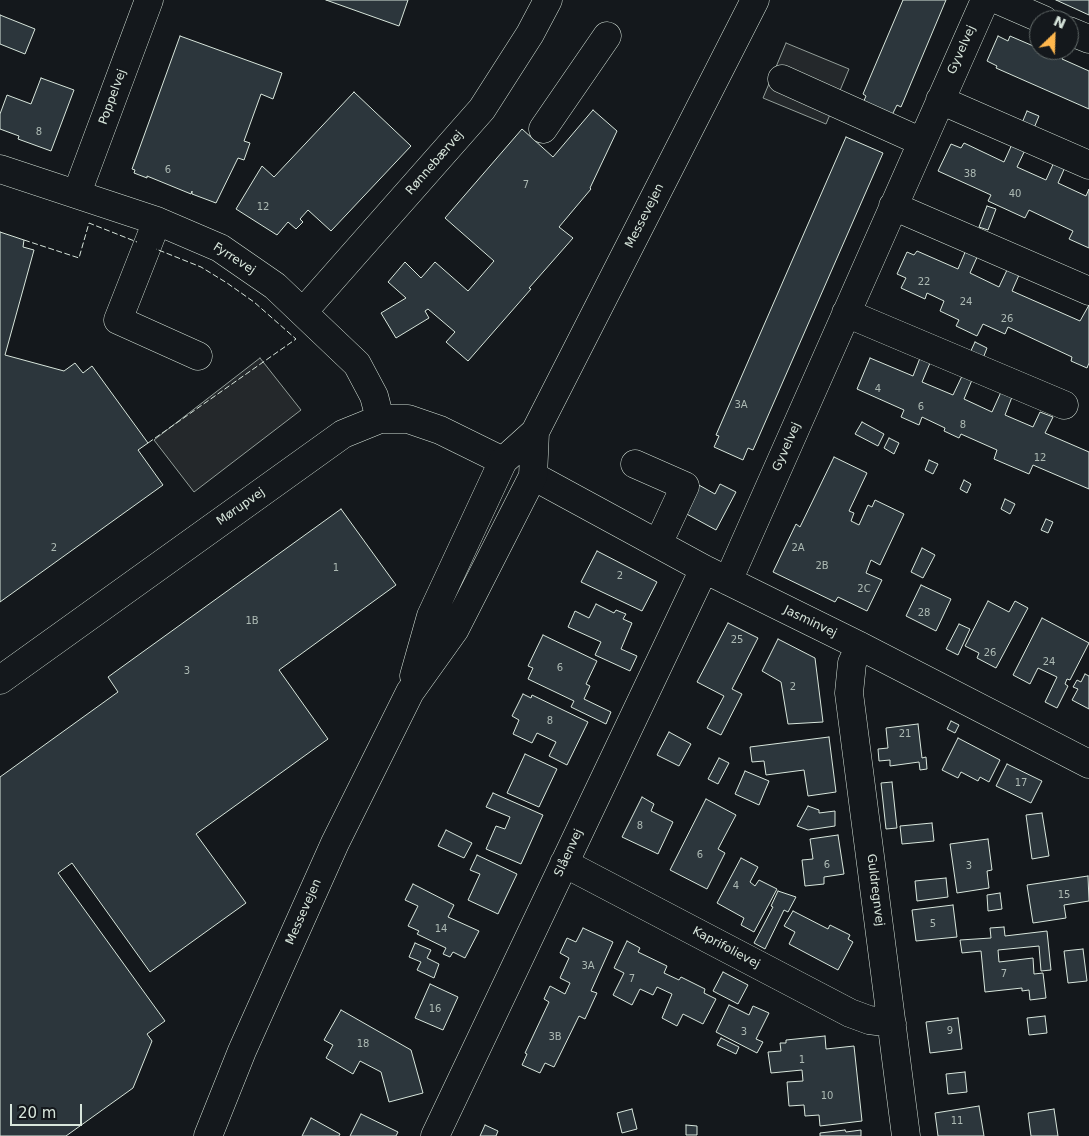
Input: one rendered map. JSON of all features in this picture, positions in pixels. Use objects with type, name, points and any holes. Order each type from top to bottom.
[{"type":"street","name":"Poppelvej","points":[[77,193],[149,0]]},
{"type":"street","name":"Rønnebærvej","points":[[303,312],[482,109],[530,34],[548,0]]},
{"type":"street","name":"Messevejen","points":[[410,692],[430,616],[502,461],[536,432],[755,0]]},
{"type":"street","name":"Gyvelvej","points":[[716,575],[846,313],[984,0]]},
{"type":"street","points":[[998,0],[1029,13]]},
{"type":"street","points":[[543,129],[607,36]]},
{"type":"street","points":[[782,79],[922,142]]},
{"type":"street","points":[[940,100],[1089,165]]},
{"type":"street","name":"Fyrrevej","points":[[0,169],[157,221],[220,248],[275,286],[357,364],[374,396],[380,419]]},
{"type":"street","points":[[893,206],[1089,291]]},
{"type":"street","points":[[157,221],[118,320],[198,356]]},
{"type":"street","points":[[846,313],[1064,405]]},
{"type":"street","name":"Mørupvej","points":[[0,680],[343,434],[380,419],[408,419],[440,430],[502,461]]},
{"type":"street","name":"Messevejen","points":[[208,1136],[242,1051],[336,842],[410,692],[456,629],[533,476],[536,432]]},
{"type":"street","points":[[502,461],[533,476]]},
{"type":"street","points":[[635,464],[685,486],[658,544]]},
{"type":"street","name":"Jasminvej","points":[[533,476],[716,575],[860,646],[1089,764]]},
{"type":"street","name":"Slåenvej","points":[[435,1136],[564,863],[716,575]]},
{"type":"street","name":"Guldregnvej","points":[[860,646],[852,663],[849,693],[906,1136]]},
{"type":"street","name":"Kaprifolievej","points":[[564,863],[850,1013],[869,1020],[892,1023]]},
{"type":"shaded area","points":[[786,43],[849,69],[826,124],[763,98]]},
{"type":"shaded area","points":[[260,358],[301,410],[194,492],[154,440]]},
{"type":"building","points":[[326,0],[408,0],[399,26]]},
{"type":"building","points":[[903,0],[946,0],[901,107],[897,105],[892,115],[863,103],[866,96],[863,94]]},
{"type":"building","points":[[1056,0],[1089,0],[1089,15]]},
{"type":"building","points":[[0,15],[35,29],[25,54],[0,44]]},
{"type":"building","points":[[180,36],[282,73],[273,99],[261,94],[244,141],[250,143],[244,160],[238,158],[216,203],[192,194],[192,191],[191,194],[147,176],[147,178],[134,173],[135,170],[132,169]]},
{"type":"building","points":[[998,36],[1008,41],[1010,36],[1029,44],[1029,60],[1064,60],[1089,71],[1089,109],[996,68],[997,66],[987,61]]},
{"type":"building","points":[[41,78],[74,90],[51,151],[18,139],[19,136],[0,129],[0,114],[7,95],[31,104]]},
{"type":"building","points":[[354,92],[411,146],[331,231],[308,210],[300,219],[303,222],[296,229],[288,222],[277,235],[236,209],[262,166],[274,177]]},
{"type":"building","points":[[593,110],[617,131],[591,189],[559,227],[573,238],[529,288],[531,289],[468,361],[446,342],[455,332],[428,309],[425,311],[429,318],[396,338],[381,313],[406,298],[388,282],[405,262],[421,278],[435,262],[468,291],[494,261],[445,218],[522,129],[553,157]]},
{"type":"building","points":[[1027,111],[1039,116],[1034,128],[1022,123]]},
{"type":"building","points":[[846,137],[883,153],[753,450],[748,448],[743,460],[714,447],[719,436],[716,435]]},
{"type":"building","points":[[1013,142],[1026,148],[1017,167],[1046,180],[1055,160],[1066,165],[1058,183],[1086,196],[1089,189],[1089,248],[1069,239],[1073,231],[1029,210],[1025,218],[988,201],[991,195],[938,171],[951,144],[961,148],[964,143],[1004,162]]},
{"type":"building","points":[[987,206],[996,209],[988,230],[979,227]]},
{"type":"building","points":[[0,232],[24,240],[23,247],[34,250],[5,355],[64,371],[75,363],[83,373],[92,366],[148,443],[138,450],[163,485],[0,602]]},
{"type":"building","points":[[966,250],[978,255],[970,273],[999,287],[1007,270],[1019,275],[1012,291],[1080,321],[1089,305],[1089,363],[1087,368],[1071,361],[1072,357],[1008,327],[1005,334],[983,324],[977,336],[956,326],[959,320],[940,311],[944,301],[927,293],[925,299],[901,288],[906,278],[897,274],[907,252],[914,255],[917,251],[958,269]]},
{"type":"building","points":[[975,342],[987,348],[982,361],[969,355]]},
{"type":"building","points":[[870,358],[913,376],[920,358],[930,363],[922,382],[953,395],[962,376],[972,380],[964,399],[992,412],[1001,392],[1012,397],[1005,415],[1033,427],[1040,412],[1053,417],[1045,433],[1089,452],[1089,489],[1033,465],[1029,474],[994,459],[997,450],[961,434],[959,438],[944,431],[945,428],[922,417],[919,425],[901,417],[904,410],[857,389]]},
{"type":"building","points":[[862,422],[884,434],[878,446],[855,434]]},
{"type":"building","points":[[889,438],[899,443],[894,454],[884,448]]},
{"type":"building","points":[[834,457],[867,473],[849,511],[854,513],[851,521],[859,525],[868,505],[872,507],[875,500],[904,514],[880,565],[871,560],[866,573],[882,580],[867,611],[838,597],[835,602],[773,572],[796,524],[800,527]]},
{"type":"building","points":[[929,460],[938,464],[933,474],[925,470]]},
{"type":"building","points":[[964,480],[971,484],[967,493],[960,489]]},
{"type":"building","points":[[697,484],[715,494],[720,484],[736,492],[716,530],[683,512]]},
{"type":"building","points":[[1005,499],[1015,504],[1010,514],[1001,509]]},
{"type":"building","points":[[341,509],[396,585],[279,670],[328,739],[196,834],[246,903],[150,972],[72,863],[58,873],[165,1021],[147,1034],[152,1041],[133,1088],[66,1136],[0,1136],[0,777],[118,692],[108,677]]},
{"type":"building","points":[[1046,519],[1053,522],[1048,533],[1041,530]]},
{"type":"building","points":[[922,548],[935,555],[923,578],[911,572]]},
{"type":"building","points":[[597,551],[657,582],[642,611],[581,582]]},
{"type":"building","points":[[921,585],[951,599],[936,631],[906,616]]},
{"type":"building","points":[[988,601],[1009,612],[1015,601],[1028,608],[996,668],[977,658],[979,653],[965,646]]},
{"type":"building","points":[[596,604],[614,613],[616,610],[626,614],[623,619],[632,623],[621,649],[637,656],[630,671],[595,655],[601,642],[568,627],[575,611],[589,618]]},
{"type":"building","points":[[1042,618],[1089,643],[1070,680],[1067,679],[1065,684],[1068,686],[1057,708],[1045,702],[1057,677],[1038,668],[1030,684],[1013,675]]},
{"type":"building","points":[[728,623],[758,638],[732,689],[742,694],[721,735],[707,728],[724,696],[697,682]]},
{"type":"building","points":[[959,624],[970,629],[958,655],[946,649]]},
{"type":"building","points":[[543,635],[597,661],[586,684],[590,686],[584,699],[611,712],[606,724],[571,707],[574,701],[528,679],[533,668],[528,666]]},
{"type":"building","points":[[778,639],[815,658],[823,722],[788,724],[781,682],[762,671]]},
{"type":"building","points":[[1085,674],[1089,676],[1089,709],[1072,700],[1078,689],[1073,687],[1077,680],[1081,682]]},
{"type":"building","points":[[523,694],[531,698],[532,695],[588,722],[567,765],[549,756],[556,742],[537,733],[532,743],[513,734],[519,720],[512,716]]},
{"type":"building","points":[[951,721],[959,725],[955,733],[947,729]]},
{"type":"building","points":[[918,724],[922,758],[926,757],[927,769],[920,770],[919,762],[890,766],[890,760],[879,761],[878,749],[888,748],[886,728]]},
{"type":"building","points":[[669,732],[691,744],[679,766],[657,755]]},
{"type":"building","points":[[829,737],[836,792],[808,796],[804,770],[766,775],[764,761],[752,762],[750,747]]},
{"type":"building","points":[[958,738],[1000,760],[989,782],[980,777],[978,781],[961,772],[958,778],[942,770]]},
{"type":"building","points":[[525,754],[557,769],[539,807],[507,793]]},
{"type":"building","points":[[719,758],[729,763],[718,784],[708,779]]},
{"type":"building","points":[[1007,764],[1042,781],[1031,803],[996,786]]},
{"type":"building","points":[[745,771],[769,781],[759,805],[735,794]]},
{"type":"building","points":[[892,782],[897,828],[886,829],[881,783]]},
{"type":"building","points":[[493,793],[543,815],[521,864],[486,849],[496,826],[505,829],[510,817],[486,807]]},
{"type":"building","points":[[642,797],[654,804],[651,811],[673,822],[658,854],[622,837]]},
{"type":"building","points":[[706,799],[736,815],[718,849],[725,853],[707,889],[670,870]]},
{"type":"building","points":[[808,806],[819,810],[819,813],[835,811],[835,826],[808,830],[797,826]]},
{"type":"building","points":[[1042,813],[1049,856],[1032,859],[1026,815]]},
{"type":"building","points":[[932,823],[934,841],[902,844],[900,826]]},
{"type":"building","points":[[446,830],[472,843],[464,858],[438,846]]},
{"type":"building","points":[[838,835],[844,874],[824,877],[824,884],[805,886],[802,860],[813,859],[810,839]]},
{"type":"building","points":[[988,839],[992,870],[987,871],[989,888],[957,893],[950,844]]},
{"type":"building","points":[[477,855],[517,874],[498,914],[468,900],[480,874],[470,870]]},
{"type":"building","points":[[741,858],[758,867],[750,882],[755,886],[759,880],[777,889],[754,932],[741,925],[744,918],[717,903]]},
{"type":"building","points":[[1088,876],[1089,901],[1064,905],[1066,918],[1033,923],[1027,885]]},
{"type":"building","points":[[946,878],[948,897],[917,901],[915,881]]},
{"type":"building","points":[[413,884],[454,905],[448,917],[479,931],[465,958],[453,952],[450,957],[443,954],[446,948],[417,934],[419,931],[408,926],[418,906],[405,900]]},
{"type":"building","points":[[778,891],[796,897],[788,912],[784,910],[765,949],[754,943],[773,907],[771,906]]},
{"type":"building","points":[[1000,893],[1002,909],[988,911],[987,895]]},
{"type":"building","points":[[953,905],[957,937],[916,941],[912,910]]},
{"type":"building","points":[[793,911],[828,929],[830,925],[850,935],[848,939],[853,942],[838,970],[789,944],[795,932],[784,926]]},
{"type":"building","points":[[1004,927],[1005,936],[1047,931],[1051,970],[1041,971],[1039,946],[998,950],[999,962],[1033,958],[1034,974],[1043,973],[1046,998],[1030,1000],[1029,990],[1022,991],[1022,988],[985,992],[981,951],[962,953],[960,940],[991,938],[990,928]]},
{"type":"building","points":[[583,928],[613,942],[591,991],[597,993],[585,1019],[579,1016],[554,1067],[545,1063],[540,1073],[522,1065],[527,1054],[525,1053],[549,1002],[544,999],[550,986],[565,994],[570,983],[560,978],[569,958],[560,953],[567,938],[576,942]]},
{"type":"building","points":[[627,941],[640,948],[638,952],[667,966],[664,973],[679,980],[681,977],[705,989],[704,993],[716,999],[703,1024],[683,1014],[677,1026],[662,1018],[672,994],[657,987],[653,995],[640,989],[632,1005],[613,995],[624,973],[614,968]]},
{"type":"building","points":[[415,943],[431,950],[427,958],[439,964],[434,978],[417,970],[421,962],[409,957]]},
{"type":"building","points":[[1083,949],[1087,981],[1068,983],[1064,951]]},
{"type":"building","points":[[723,972],[748,985],[738,1004],[713,991]]},
{"type":"building","points":[[430,984],[458,997],[443,1030],[415,1018]]},
{"type":"building","points":[[729,1005],[749,1015],[753,1006],[769,1013],[756,1039],[763,1042],[757,1053],[716,1032]]},
{"type":"building","points":[[341,1010],[411,1050],[423,1093],[389,1102],[381,1072],[360,1061],[353,1074],[326,1058],[333,1045],[324,1040]]},
{"type":"building","points":[[1045,1016],[1047,1033],[1029,1035],[1027,1018]]},
{"type":"building","points":[[958,1018],[962,1049],[930,1053],[926,1022]]},
{"type":"building","points":[[825,1036],[826,1049],[854,1046],[862,1121],[820,1126],[819,1115],[805,1116],[804,1105],[789,1106],[787,1082],[803,1081],[802,1070],[771,1073],[768,1052],[781,1051],[780,1043],[786,1043],[786,1040]]},
{"type":"building","points":[[721,1038],[739,1047],[736,1054],[717,1045]]},
{"type":"building","points":[[965,1072],[967,1092],[948,1094],[946,1074]]},
{"type":"building","points":[[979,1106],[984,1136],[938,1136],[935,1113]]},
{"type":"building","points":[[632,1109],[637,1129],[622,1133],[617,1113]]},
{"type":"building","points":[[1054,1109],[1058,1136],[1031,1136],[1028,1113]]},
{"type":"building","points":[[361,1114],[398,1132],[396,1136],[350,1136]]},
{"type":"building","points":[[311,1118],[340,1134],[339,1136],[302,1136]]},
{"type":"building","points":[[485,1125],[498,1131],[496,1136],[480,1136]]},
{"type":"building","points":[[686,1125],[697,1126],[697,1135],[686,1135]]},
{"type":"building","points":[[845,1130],[846,1132],[861,1130],[861,1136],[820,1136],[820,1133]]},
{"type":"fence","points":[[24,240],[79,258],[89,223],[137,242]]},
{"type":"fence","points":[[148,443],[296,339],[254,302],[227,283],[201,267],[156,249]]}]
